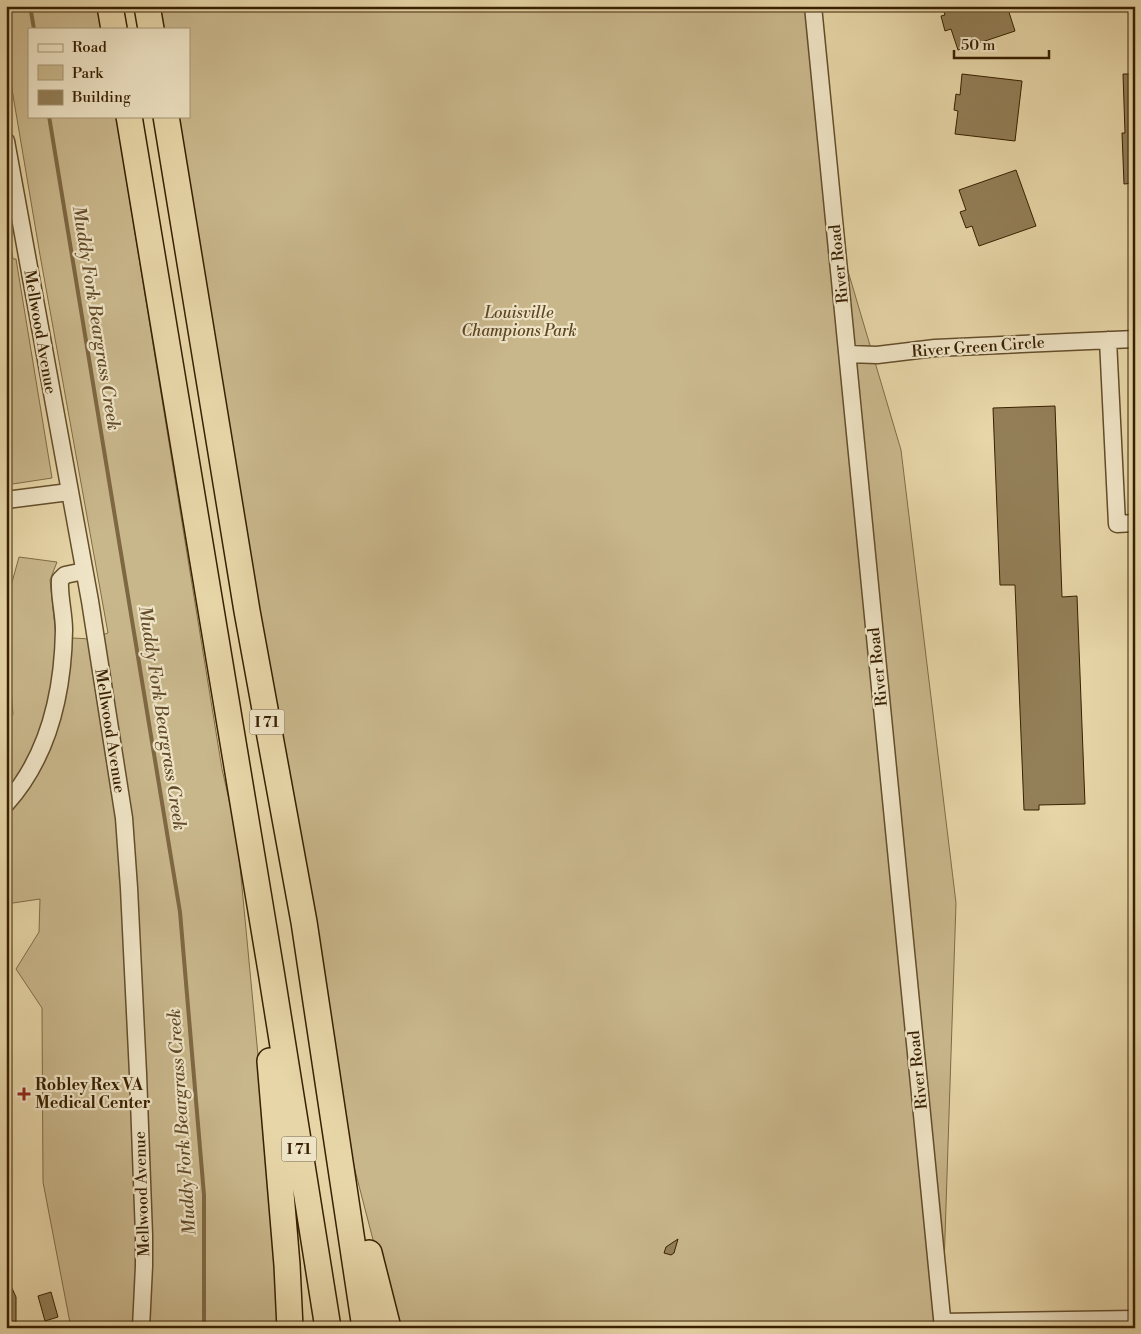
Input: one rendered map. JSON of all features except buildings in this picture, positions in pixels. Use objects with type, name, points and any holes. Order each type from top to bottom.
[{"type":"highway","points":[[110,6],[114,28]]},
{"type":"highway","points":[[148,6],[151,28]]},
{"type":"highway","name":"I 71","points":[[128,118],[271,971],[328,1328]]},
{"type":"highway","name":"I 71","points":[[166,118],[247,610],[304,922],[366,1328]]},
{"type":"highway","points":[[304,922],[351,1155],[364,1230],[388,1328]]},
{"type":"highway","points":[[271,971],[268,1036],[287,1265],[290,1328]]},
{"type":"street","name":"River Road","points":[[813,6],[943,1325]]},
{"type":"street","name":"Mellwood Avenue","points":[[6,141],[84,571],[124,818],[138,1074],[143,1226],[144,1266],[140,1328]]},
{"type":"street","name":"River Green Circle","points":[[848,354],[877,356],[935,348],[1135,339]]},
{"type":"street","points":[[1108,340],[1117,524],[1135,523]]},
{"type":"street","points":[[6,500],[69,492]]},
{"type":"street","points":[[6,804],[20,788],[34,766],[44,745],[55,711],[62,671],[64,628],[60,580],[65,575],[84,571]]},
{"type":"street","points":[[943,1325],[1135,1319]]},
{"type":"green space","points":[[6,6],[98,6],[102,28],[28,28],[28,118],[116,118],[222,769],[237,835],[284,1328],[71,1328],[43,1182],[42,1008],[16,969],[39,932],[40,899],[6,904],[6,726],[13,714],[6,632],[6,604],[19,557],[57,562],[50,580],[56,637],[90,639],[108,633],[6,54]]},
{"type":"green space","name":"Louisville Champions Park","points":[[155,6],[809,6],[824,190],[901,450],[956,903],[942,1328],[396,1328],[351,1155],[171,118],[190,118],[190,28],[158,28]]},
{"type":"green space","points":[[6,216],[13,259],[16,259],[52,478],[6,485],[6,434],[10,428],[6,405]]},
{"type":"waterway","name":"Muddy Fork Beargrass Creek","points":[[30,6],[34,28]]},
{"type":"waterway","name":"Muddy Fork Beargrass Creek","points":[[49,118],[180,912],[204,1195],[204,1328]]},
{"type":"place","name":"Robley Rex VA Medical Center","points":[[24,1094]]}]
